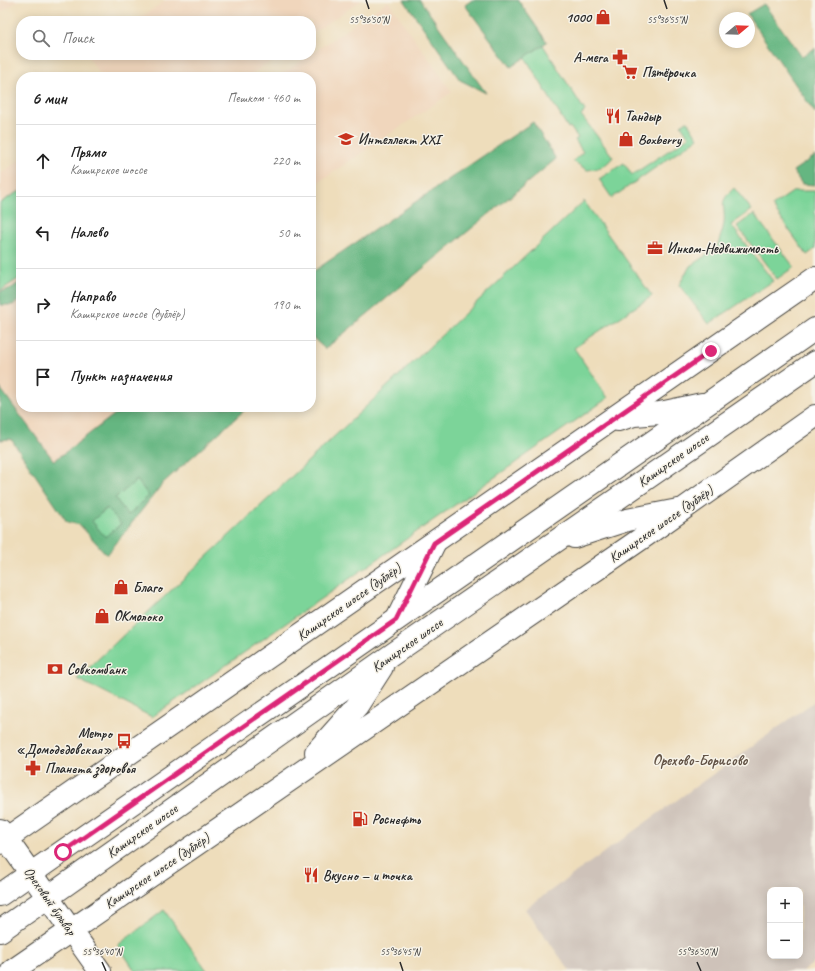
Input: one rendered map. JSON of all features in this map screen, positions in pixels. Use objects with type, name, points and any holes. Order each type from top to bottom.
[{"type":"main road","name":"Каширское шоссе (дублёр)","points":[[2,837],[434,543],[815,278]]},
{"type":"main road","name":"Каширское шоссе","points":[[0,894],[815,329]]},
{"type":"main road","name":"Каширское шоссе","points":[[0,931],[390,656],[815,362]]},
{"type":"main road","points":[[606,424],[634,415],[660,413],[711,402]]},
{"type":"main road","name":"Каширское шоссе (дублёр)","points":[[12,971],[685,508],[815,416]]},
{"type":"main road","points":[[550,545],[627,520],[685,508]]},
{"type":"main road","points":[[396,620],[434,543]]},
{"type":"main road","points":[[292,778],[357,706],[390,656]]},
{"type":"main road","name":"Ореховый бульвар","points":[[2,837],[48,897],[100,971]]},
{"type":"shaded area","points":[[0,0],[19,0],[0,13]]},
{"type":"shaded area","points":[[166,0],[362,0],[316,31],[316,16],[143,16]]},
{"type":"shaded area","name":"Интеллект XXI","points":[[388,1],[452,92],[316,184],[316,72],[285,72],[303,60],[316,60],[316,51]]},
{"type":"shaded area","points":[[90,60],[272,60],[254,72],[99,72]]},
{"type":"shaded area","points":[[16,163],[16,412],[181,412],[74,509],[0,403],[0,174]]},
{"type":"shaded area","points":[[815,701],[815,962],[803,971],[570,971],[525,909]]},
{"type":"green space","points":[[404,0],[420,0],[486,93],[460,80]]},
{"type":"green space","points":[[472,0],[518,0],[547,42],[511,67],[465,5]]},
{"type":"green space","points":[[764,4],[802,57],[815,48],[815,113],[755,26],[755,12],[750,12]]},
{"type":"green space","points":[[543,45],[585,111],[581,115],[613,157],[602,167],[587,170],[573,161],[583,152],[575,140],[578,138],[570,127],[568,128],[525,57]]},
{"type":"green space","points":[[687,121],[698,138],[612,198],[599,179],[624,163],[632,175],[689,137],[681,125]]},
{"type":"green space","points":[[533,122],[556,159],[325,349],[316,341],[316,270]]},
{"type":"green space","points":[[815,156],[815,185],[802,184],[793,171]]},
{"type":"green space","points":[[734,188],[752,210],[731,225],[773,281],[709,324],[679,285],[690,266],[717,248],[724,223],[723,204],[729,193]]},
{"type":"green space","points":[[794,191],[815,191],[815,249],[807,255],[772,206]]},
{"type":"green space","points":[[16,193],[16,280],[0,291],[0,203]]},
{"type":"green space","points":[[584,201],[652,296],[574,348],[608,398],[152,717],[77,679]]},
{"type":"green space","points":[[754,214],[794,267],[777,279],[737,226]]},
{"type":"green space","points":[[16,285],[16,302],[13,305],[0,305],[0,292],[12,288]]},
{"type":"green space","points":[[0,388],[16,410],[16,412],[18,412],[54,461],[115,414],[126,412],[242,412],[163,483],[107,555],[80,525],[67,522],[11,439],[0,440]],"holes":[[[137,480],[149,496],[128,515],[115,498]],[[107,508],[121,524],[105,537],[92,521]]]},
{"type":"green space","points":[[137,480],[149,496],[128,515],[115,498]]},
{"type":"green space","points":[[108,508],[121,524],[105,538],[91,521]]},
{"type":"green space","points":[[164,910],[207,971],[135,971],[118,945]]},
{"type":"place","name":"1000","points":[[603,17]]},
{"type":"place","name":"А-мега","points":[[620,57]]},
{"type":"place","name":"Пятёрочка","points":[[630,72]]},
{"type":"place","name":"Тандыр","points":[[613,116]]},
{"type":"place","name":"Интеллект XXI","points":[[346,139]]},
{"type":"place","name":"Boxberry","points":[[626,139]]},
{"type":"place","name":"Инком-Недвижимость","points":[[655,248]]},
{"type":"place","name":"Благо","points":[[121,587]]},
{"type":"place","name":"ОКмолоко","points":[[102,616]]},
{"type":"place","name":"Совкомбанк","points":[[55,669]]},
{"type":"place","name":"Метро «Домодедовская»","points":[[124,741]]},
{"type":"place","name":"Планета здоровья","points":[[33,768]]},
{"type":"place","name":"Роснефть","points":[[360,819]]},
{"type":"place","name":"Вкусно — и точка","points":[[311,875]]},
{"type":"district","name":"Орехово-Борисово","points":[[700,760]]},
{"type":"route","points":[[63,852],[396,620],[434,543],[711,351]]}]
